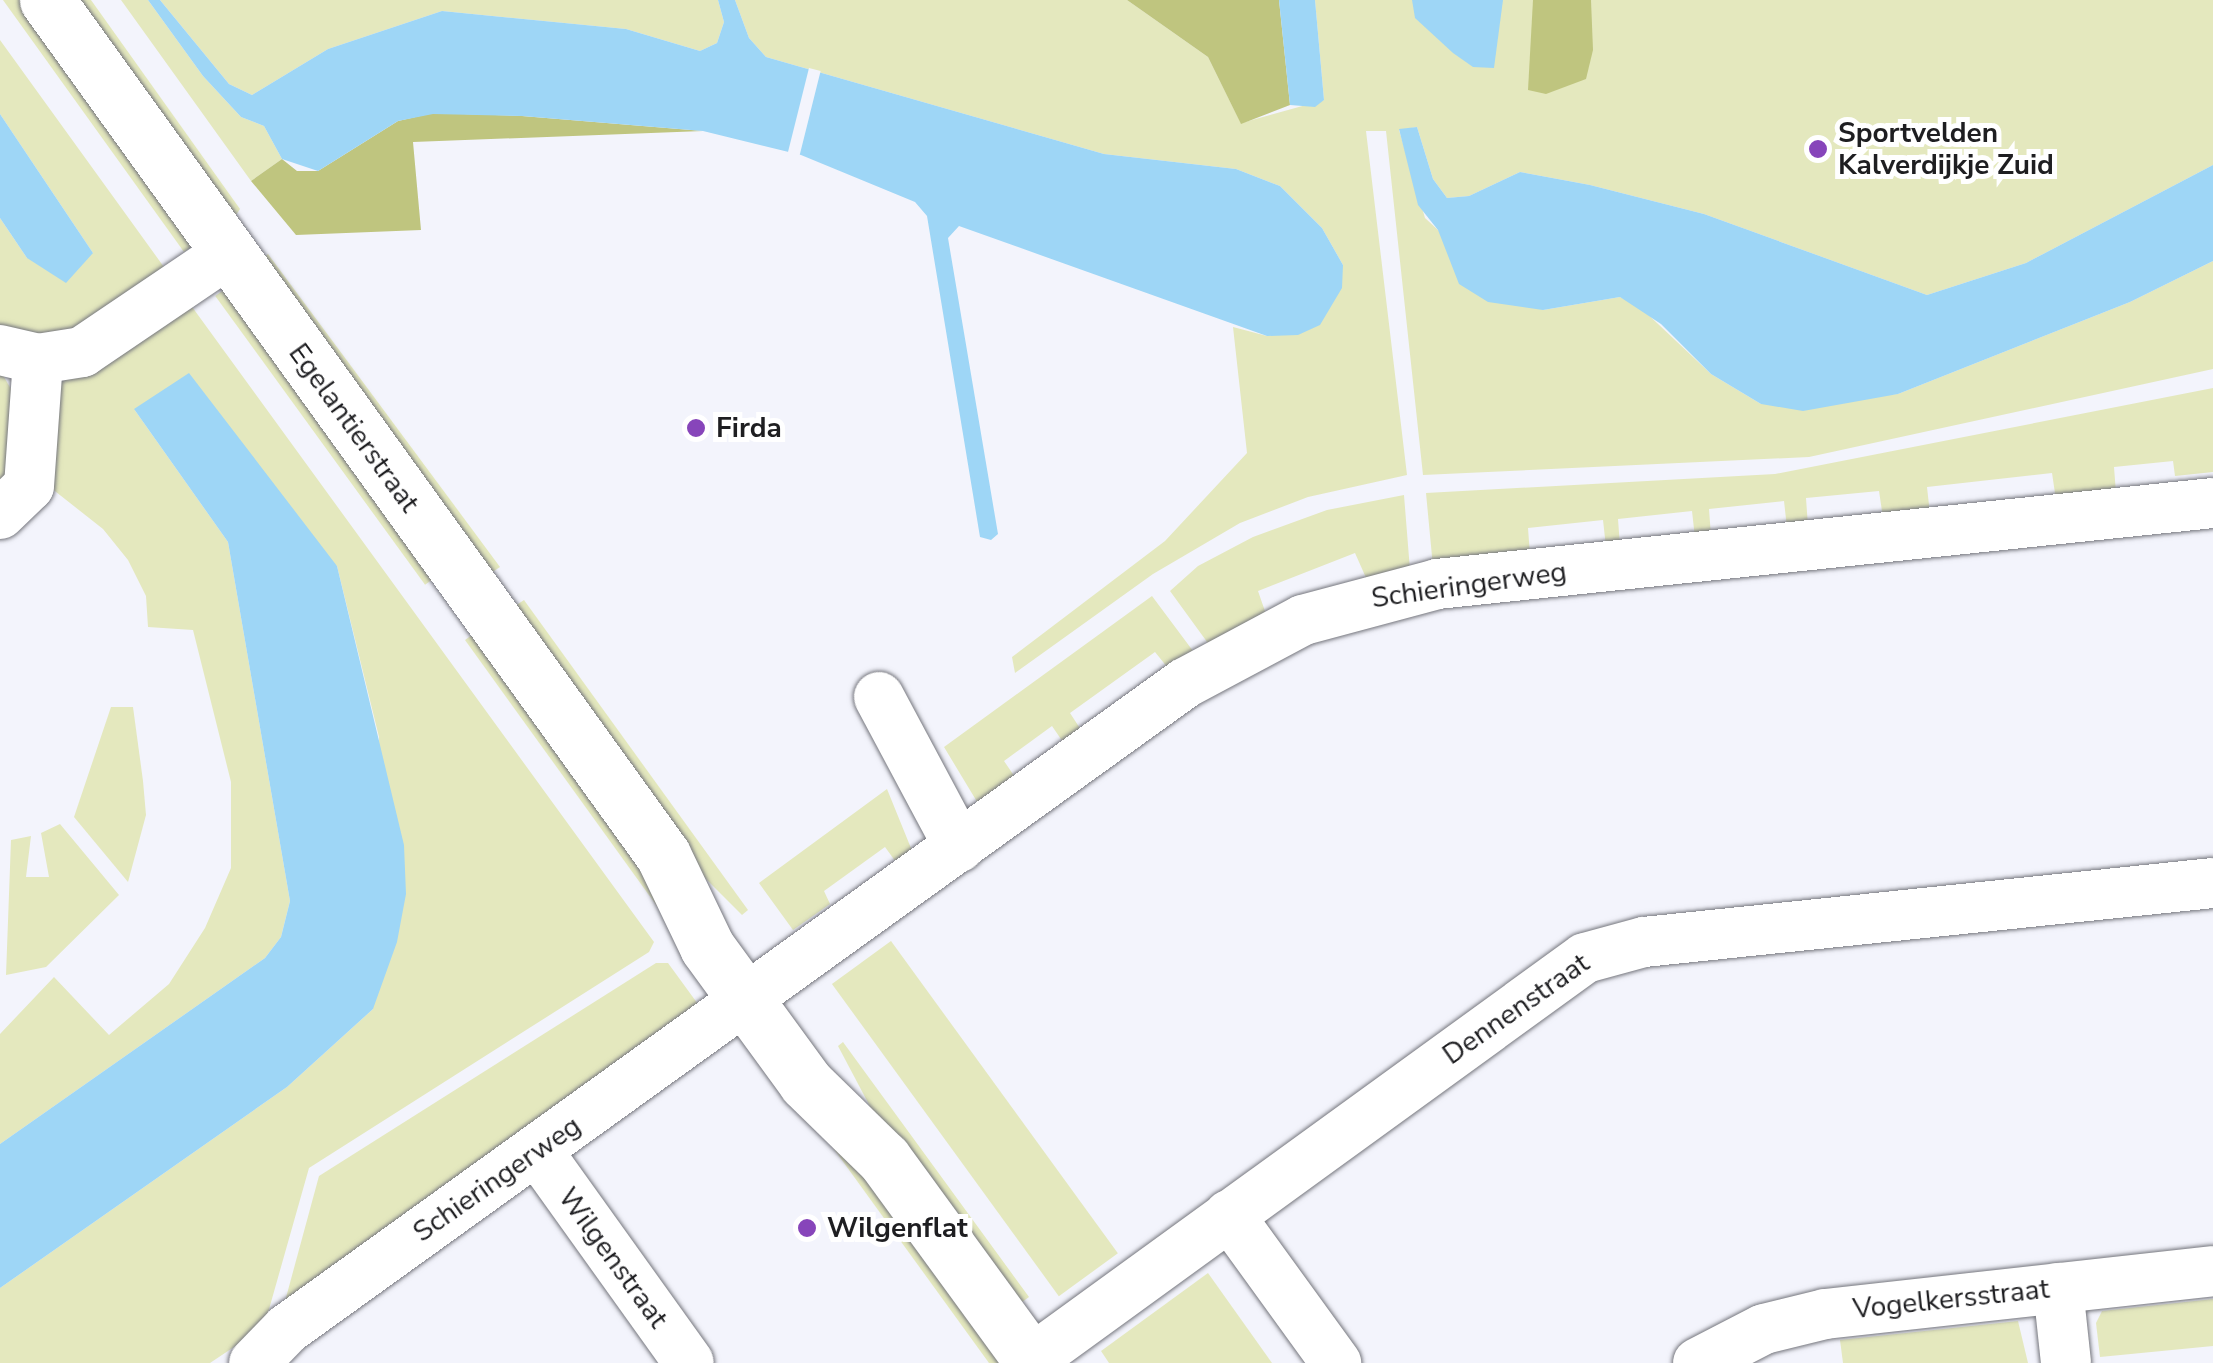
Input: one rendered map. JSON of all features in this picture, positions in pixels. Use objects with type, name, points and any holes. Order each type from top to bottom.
[{"type":"main road","name":"Egelantierstraat","points":[[47,0],[663,854],[734,920],[762,990],[836,1060],[884,1159],[1032,1362]]},
{"type":"street","points":[[0,514],[29,486],[19,355],[82,352],[228,253]]},
{"type":"street","name":"Schieringerweg","points":[[254,1363],[287,1329],[1185,683],[1268,636],[1354,602],[1437,584],[2213,503]]},
{"type":"street","points":[[879,697],[960,848]]},
{"type":"street","name":"Dennenstraat","points":[[1032,1362],[1542,986],[1615,947],[2213,884]]},
{"type":"street","name":"Wilgenstraat","points":[[538,1152],[689,1363]]},
{"type":"street","points":[[1230,1215],[1336,1363]]},
{"type":"street","name":"Vogelkersstraat","points":[[1698,1363],[1796,1319],[2213,1272]]},
{"type":"street","points":[[2058,1288],[2066,1363]]},
{"type":"green space","points":[[3,0],[25,0],[197,243],[184,252]]},
{"type":"green space","points":[[70,0],[91,0],[240,209],[232,221]]},
{"type":"green space","points":[[121,0],[148,0],[203,76],[241,117],[264,126],[282,159],[251,181]]},
{"type":"green space","points":[[160,0],[718,0],[724,22],[717,43],[700,51],[626,29],[442,11],[328,49],[252,95],[229,84]]},
{"type":"green space","points":[[735,0],[1127,0],[1208,57],[1241,123],[1324,100],[1315,0],[2213,0],[2213,165],[2026,263],[1927,295],[1704,214],[1590,185],[1520,172],[1469,196],[1447,198],[1433,179],[1417,127],[1399,130],[1425,218],[1543,310],[1620,297],[1639,306],[1711,374],[1761,404],[1898,394],[2130,302],[2213,261],[2213,369],[1809,457],[1423,475],[1386,131],[1366,131],[1407,475],[1308,497],[1240,523],[1153,574],[1015,673],[1012,657],[1165,541],[1247,453],[1233,327],[1267,336],[1343,265],[1322,228],[1280,186],[1236,169],[1104,154],[766,57],[749,38]]},
{"type":"green space","points":[[1127,0],[1279,0],[1290,105],[1241,124],[1208,57]]},
{"type":"green space","points":[[1533,0],[1591,0],[1593,50],[1586,79],[1546,94],[1528,90]]},
{"type":"green space","points":[[0,40],[169,274],[85,333],[0,349],[0,218],[27,258],[93,253],[0,114]]},
{"type":"green space","points":[[433,113],[703,131],[413,142],[421,230],[296,235],[251,181],[282,159],[297,171],[318,171],[398,121]]},
{"type":"green space","points":[[268,254],[500,567],[485,577],[259,261]]},
{"type":"green space","points":[[229,286],[439,575],[425,585],[215,296]]},
{"type":"green space","points":[[190,304],[654,942],[649,952],[309,1168],[264,1327],[210,1363],[0,1363],[0,1288],[287,1087],[373,1009],[379,737],[337,566],[134,409],[228,542],[290,901],[281,937],[265,958],[0,1144],[0,1034],[54,977],[109,1035],[169,984],[205,928],[231,868],[231,782],[193,630],[148,627],[146,596],[128,560],[103,529],[51,488],[55,386]]},
{"type":"green space","points":[[0,370],[15,396],[16,473],[0,492]]},
{"type":"green space","points":[[2213,388],[2213,472],[2175,476],[2173,461],[2114,467],[2116,493],[2056,500],[2052,473],[1927,487],[1930,514],[1883,518],[1879,491],[1806,498],[1808,526],[1787,528],[1784,501],[1709,509],[1711,536],[1695,538],[1692,511],[1618,519],[1620,546],[1606,547],[1603,520],[1528,528],[1530,555],[1433,567],[1426,493],[1775,474]]},
{"type":"green space","points":[[1404,495],[1410,570],[1367,580],[1355,553],[1258,591],[1267,617],[1210,646],[1170,591],[1198,566],[1253,537],[1327,510]]},
{"type":"green space","points":[[1152,596],[1196,655],[1172,673],[1155,652],[1070,713],[1085,736],[1067,748],[1052,726],[1004,761],[1019,783],[982,810],[944,747]]},
{"type":"green space","points":[[524,600],[748,910],[742,915],[698,871],[509,610]]},
{"type":"green space","points":[[479,630],[668,893],[690,952],[465,640]]},
{"type":"green space","points":[[111,707],[133,707],[143,781],[146,815],[128,882],[74,817]]},
{"type":"green space","points":[[887,789],[915,858],[901,869],[885,847],[824,891],[830,904],[793,930],[759,883]]},
{"type":"green space","points":[[60,824],[119,895],[46,967],[6,975],[11,840],[31,836],[26,877],[49,877],[41,833]]},
{"type":"green space","points":[[891,941],[1118,1253],[1059,1296],[832,984]]},
{"type":"green space","points":[[656,963],[668,963],[703,1011],[281,1316],[319,1176]]},
{"type":"green space","points":[[843,1042],[1029,1297],[1014,1308],[874,1114],[838,1046]]},
{"type":"green space","points":[[791,1079],[1010,1363],[989,1363],[786,1083]]},
{"type":"green space","points":[[1208,1273],[1272,1363],[1109,1363],[1101,1351]]},
{"type":"green space","points":[[2213,1299],[2213,1346],[2100,1357],[2096,1323],[2102,1311]]},
{"type":"green space","points":[[2018,1321],[2028,1363],[1843,1363],[1840,1340]]},
{"type":"water","points":[[148,0],[160,0],[229,84],[252,95],[328,49],[442,11],[626,29],[700,51],[717,43],[724,22],[718,0],[735,0],[749,38],[766,57],[1104,154],[1236,169],[1280,186],[1322,228],[1343,265],[1342,288],[1320,325],[1298,335],[1267,336],[959,226],[948,238],[998,534],[991,540],[980,537],[927,216],[915,202],[801,155],[703,131],[522,116],[433,114],[398,121],[318,171],[282,159],[264,126],[241,117],[203,76]]},
{"type":"water","points":[[1279,0],[1315,0],[1324,100],[1315,107],[1290,105]]},
{"type":"water","points":[[1412,0],[1503,0],[1494,68],[1473,67],[1453,53],[1415,18]]},
{"type":"water","points":[[0,114],[93,253],[66,283],[27,258],[0,218]]},
{"type":"water","points":[[1417,127],[1433,179],[1447,198],[1469,196],[1520,172],[1590,185],[1704,214],[1927,295],[2026,263],[2213,165],[2213,261],[2130,302],[1898,394],[1803,411],[1761,404],[1711,374],[1661,324],[1620,297],[1543,310],[1488,302],[1459,284],[1438,230],[1418,205],[1399,129]]},
{"type":"water","points":[[189,373],[337,566],[404,845],[406,894],[397,942],[373,1009],[287,1087],[0,1288],[0,1144],[265,958],[281,937],[290,901],[228,542],[134,409]]},
{"type":"pier","points":[[809,68],[821,71],[799,158],[787,155]]},
{"type":"place","name":"Sportvelden Kalverdijkje Zuid","points":[[1818,149]]},
{"type":"place","name":"Firda","points":[[696,428]]},
{"type":"place","name":"Wilgenflat","points":[[807,1228]]}]
